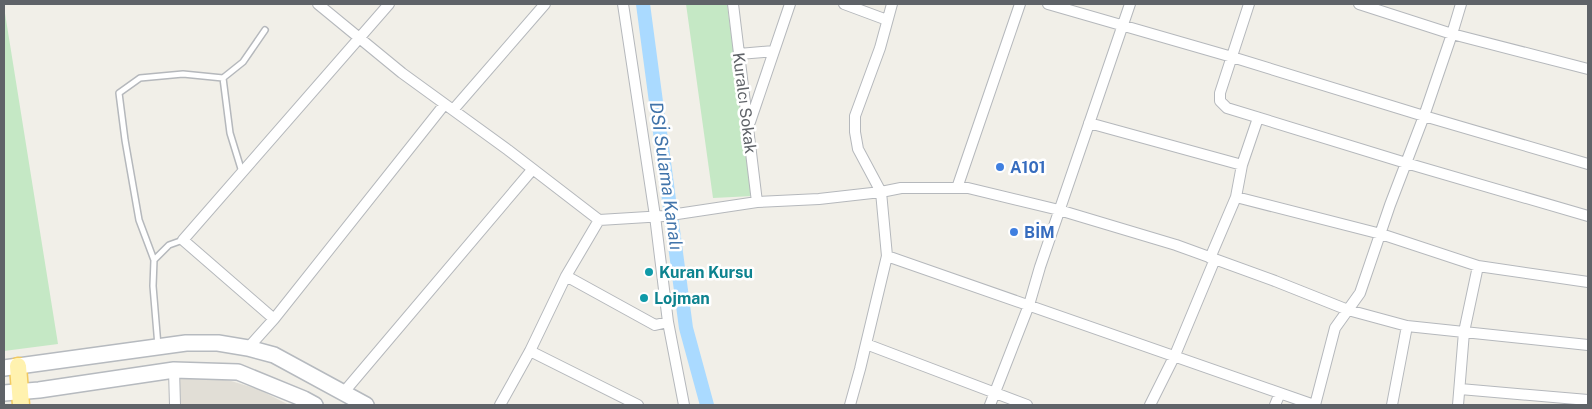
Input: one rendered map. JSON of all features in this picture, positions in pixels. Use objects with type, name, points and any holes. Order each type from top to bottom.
[{"type":"main road","points":[[314,405],[304,399],[238,372],[174,370],[15,397],[11,367],[158,346],[186,343],[218,343],[274,355],[366,405]]},
{"type":"street","points":[[318,4],[402,73],[599,220],[660,216],[757,202],[819,199],[901,188],[968,188],[1059,210],[1176,245],[1275,280],[1348,310],[1407,326],[1588,345]]},
{"type":"street","points":[[274,319],[183,240],[388,4]]},
{"type":"street","points":[[248,348],[449,107],[545,4]]},
{"type":"street","points":[[623,4],[660,216],[668,322],[684,405]]},
{"type":"street","name":"Kuralcı Sokak","points":[[732,4],[749,125],[757,202]]},
{"type":"street","points":[[749,125],[790,4]]},
{"type":"street","points":[[844,4],[887,20]]},
{"type":"street","points":[[850,405],[887,256],[881,192],[858,149],[855,116],[880,48],[892,4]]},
{"type":"street","points":[[957,188],[1020,4]]},
{"type":"street","points":[[1048,4],[1588,164]]},
{"type":"street","points":[[990,405],[1029,305],[1059,210],[1130,4]]},
{"type":"street","points":[[1249,4],[1220,93],[1220,101],[1227,108],[1588,216]]},
{"type":"street","points":[[1359,4],[1452,34],[1588,69]]},
{"type":"street","points":[[887,256],[1315,405],[1335,328],[1360,293],[1424,116],[1461,4]]},
{"type":"street","points":[[739,54],[774,51]]},
{"type":"street","points":[[1150,405],[1175,356],[1236,197],[1242,165],[1258,118]]},
{"type":"street","points":[[1089,123],[1242,165]]},
{"type":"street","points":[[344,392],[532,170]]},
{"type":"street","points":[[1236,197],[1381,234],[1478,266],[1588,282]]},
{"type":"street","points":[[500,405],[530,352],[566,276],[599,220]]},
{"type":"street","points":[[1458,405],[1464,332],[1478,266]]},
{"type":"street","points":[[566,276],[655,325],[668,322]]},
{"type":"street","points":[[1392,405],[1407,326]]},
{"type":"street","points":[[866,344],[1027,405]]},
{"type":"street","points":[[530,352],[638,405]]},
{"type":"street","points":[[174,370],[175,405]]},
{"type":"street","points":[[678,405],[680,386]]},
{"type":"street","points":[[1460,389],[1588,400]]},
{"type":"street","points":[[1275,405],[1280,393]]},
{"type":"lane","points":[[158,346],[153,286],[154,260],[139,220],[119,93],[140,78],[183,74],[223,78],[243,62],[265,30]]},
{"type":"lane","points":[[223,78],[230,133],[242,173]]},
{"type":"lane","points":[[154,260],[169,245],[183,240]]},
{"type":"shaded area","points":[[179,375],[203,376],[231,381],[258,389],[289,405],[181,405]]},
{"type":"green space","points":[[686,4],[727,4],[753,196],[713,198]]},
{"type":"green space","points":[[4,7],[58,344],[4,351]]},
{"type":"waterway","name":"DSİ Sulama Kanalı","points":[[643,4],[686,328],[707,405]]},
{"type":"place","name":"A101","points":[[1000,167]]},
{"type":"place","name":"BİM","points":[[1014,232]]},
{"type":"place","name":"Kuran Kursu","points":[[649,272]]},
{"type":"place","name":"Lojman","points":[[644,298]]}]
